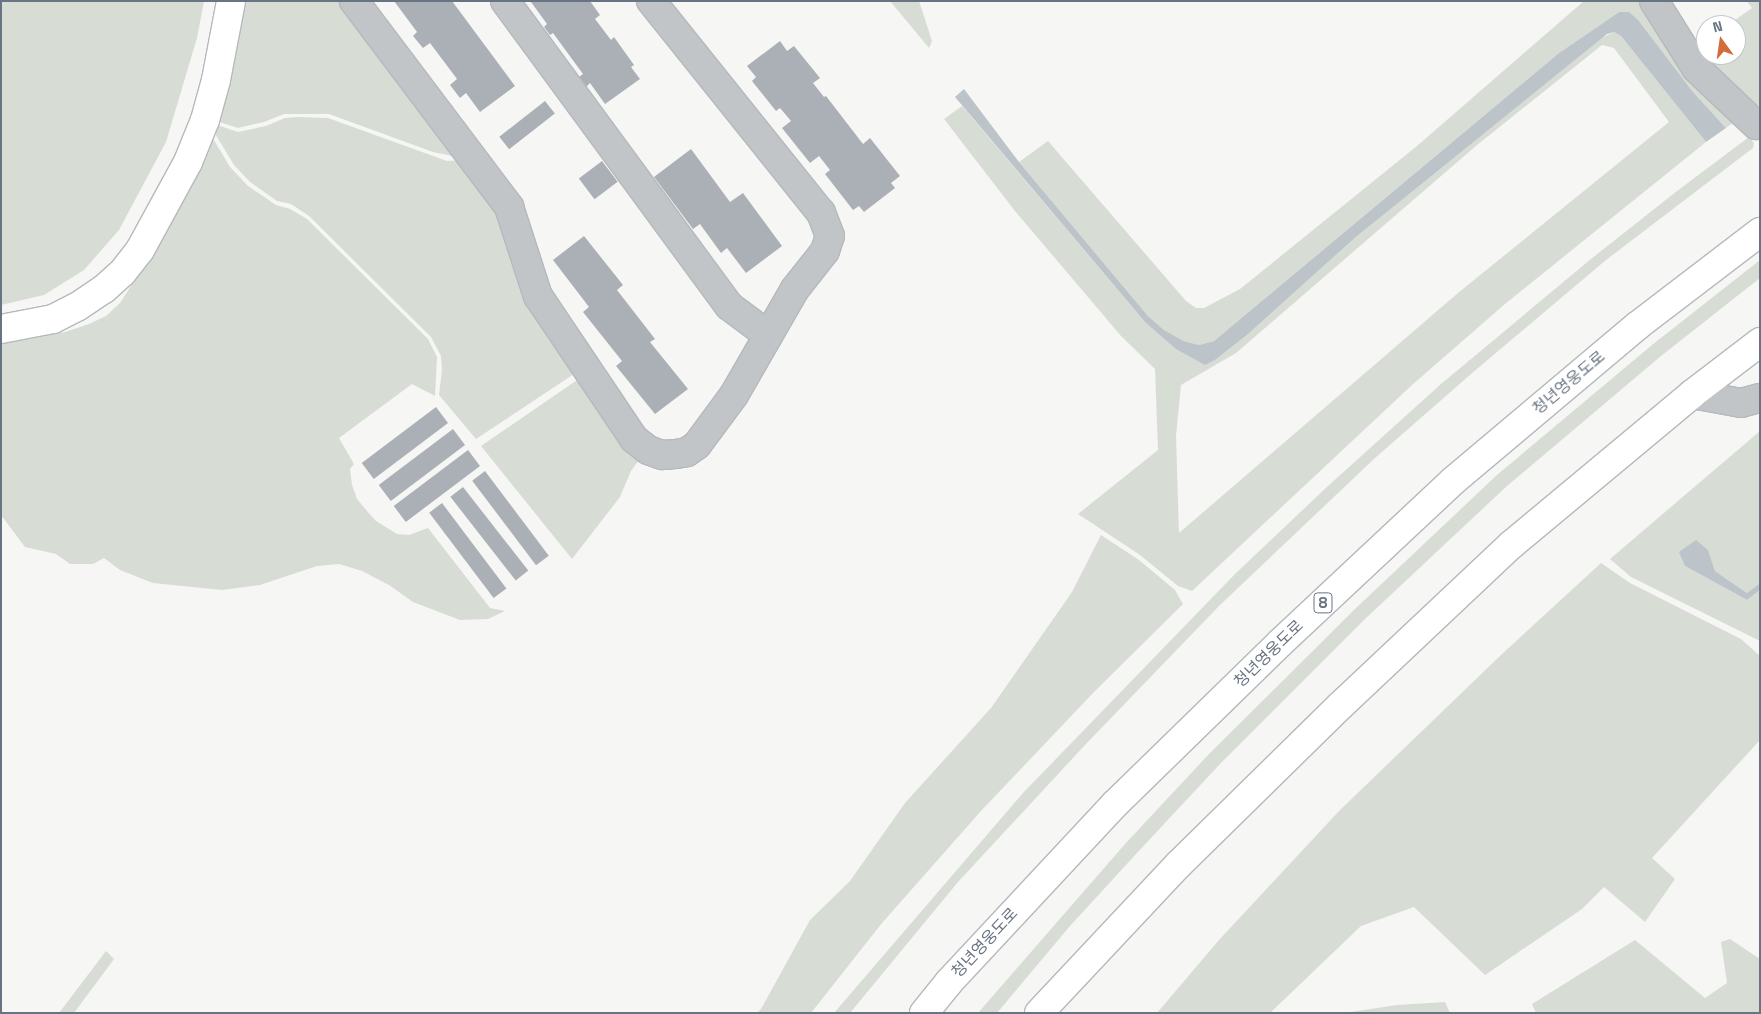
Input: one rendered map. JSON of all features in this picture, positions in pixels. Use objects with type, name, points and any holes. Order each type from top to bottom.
[{"type":"main road","points":[[1,329],[53,319],[77,307],[104,289],[122,273],[140,250],[188,162],[205,120],[216,80],[231,1]]},
{"type":"main road","name":"청년영웅도로","points":[[924,1013],[949,982],[1115,804],[1280,643],[1446,487],[1637,326],[1760,232]]},
{"type":"main road","points":[[1039,1013],[1178,865],[1340,706],[1511,546],[1692,394],[1760,342]]},
{"type":"street","points":[[354,1],[509,207],[538,296],[634,439],[648,450],[662,455],[687,452],[697,445],[734,395],[808,269],[825,251],[830,236],[821,213],[651,1]]},
{"type":"street","points":[[505,1],[729,306],[768,336]]},
{"type":"street","points":[[1654,1],[1696,68],[1756,125]]},
{"type":"street","points":[[1692,394],[1741,404],[1760,398]]},
{"type":"shaded area","points":[[1,1],[204,1],[197,38],[166,142],[119,230],[84,270],[44,295],[1,305]]},
{"type":"shaded area","points":[[238,1],[344,1],[457,157],[433,152],[329,114],[284,114],[264,122],[238,128],[210,119]]},
{"type":"shaded area","points":[[890,1],[919,1],[932,41],[929,48]]},
{"type":"shaded area","points":[[1584,1],[1639,1],[1672,54],[1737,120],[1726,128],[1619,12],[1559,53],[1214,341],[1199,345],[1184,341],[1164,330],[1148,316],[1019,162],[1048,141],[1186,301],[1196,308],[1204,308],[1240,289],[1417,146]]},
{"type":"shaded area","points":[[1747,1],[1760,1],[1760,105],[1754,106],[1705,65],[1746,65],[1746,15],[1742,15],[1752,8]]},
{"type":"shaded area","points":[[1619,12],[1629,12],[1638,20],[1692,91],[1726,128],[1706,142],[1621,36],[1614,32],[1607,34],[1357,236],[1247,335],[1215,360],[1205,365],[1176,349],[1145,322],[955,97],[964,89],[1019,162],[1148,316],[1164,330],[1184,341],[1199,345],[1214,341],[1559,53]]},
{"type":"shaded area","points":[[1614,32],[1621,36],[1706,142],[1505,304],[1412,385],[1192,591],[1178,586],[1140,555],[1078,514],[1158,450],[1155,369],[1121,336],[1015,211],[944,119],[962,106],[1145,322],[1215,360],[1247,335],[1357,236],[1595,41]],"holes":[[[1602,45],[1614,48],[1669,122],[1458,293],[1179,533],[1176,436],[1181,385],[1236,353],[1477,145]]]},
{"type":"shaded area","points":[[1696,48],[1696,57],[1690,52]]},
{"type":"shaded area","points":[[285,118],[328,118],[447,161],[463,160],[501,210],[577,372],[476,439],[439,395],[442,370],[441,356],[431,337],[309,216],[291,204],[277,201],[250,182],[234,165],[208,122],[238,132],[266,126]]},
{"type":"shaded area","points":[[208,130],[230,167],[248,186],[276,205],[290,209],[307,219],[428,339],[437,357],[435,396],[412,384],[339,438],[354,464],[350,469],[352,485],[357,499],[376,521],[397,534],[409,535],[428,528],[490,608],[505,611],[488,619],[460,620],[413,602],[389,585],[362,571],[339,564],[317,566],[260,585],[222,590],[153,583],[120,570],[104,558],[93,564],[70,564],[56,554],[25,547],[1,515],[1,342],[65,332],[106,316],[120,303],[153,251]]},
{"type":"shaded area","points":[[1749,137],[1754,143],[1753,148],[1606,260],[1471,374],[1375,458],[1219,606],[1085,745],[958,882],[850,1013],[834,1013],[1023,793],[1235,574],[1328,486],[1441,384],[1591,259]]},
{"type":"shaded area","points":[[1760,260],[1760,278],[1661,356],[1507,486],[1365,619],[1220,764],[1070,926],[997,1013],[978,1013],[1125,844],[1209,754],[1355,609],[1497,475],[1652,345]]},
{"type":"shaded area","points":[[580,378],[644,453],[631,471],[620,497],[572,559],[481,446]]},
{"type":"shaded area","points":[[1760,431],[1760,583],[1747,593],[1715,571],[1708,551],[1685,566],[1747,600],[1760,590],[1760,641],[1631,577],[1610,559]]},
{"type":"shaded area","points":[[1101,535],[1139,560],[1175,590],[1183,604],[1094,692],[981,811],[882,923],[811,1013],[757,1013],[810,920],[850,881],[905,803],[991,708],[1072,592]]},
{"type":"shaded area","points":[[1696,540],[1708,550],[1715,571],[1747,593],[1760,583],[1760,590],[1747,600],[1685,566],[1679,552]]},
{"type":"shaded area","points":[[1601,563],[1630,583],[1741,639],[1760,656],[1760,740],[1652,858],[1675,879],[1645,922],[1604,887],[1582,909],[1485,975],[1414,907],[1361,926],[1270,1013],[1157,1013],[1219,940],[1339,811],[1501,655]]},
{"type":"shaded area","points":[[1730,939],[1760,959],[1760,1013],[1536,1013],[1532,1004],[1635,940],[1705,998],[1727,983],[1721,942]]},
{"type":"shaded area","points":[[106,951],[114,959],[74,1013],[59,1013]]},
{"type":"shaded area","points":[[1445,1002],[1450,1013],[1344,1013],[1397,1005]]},
{"type":"building","points":[[394,1],[452,1],[515,86],[480,112],[466,93],[460,98],[450,85],[457,79],[430,43],[423,48],[413,36],[417,32]]},
{"type":"building","points":[[590,1],[600,15],[595,19],[611,40],[614,37],[634,65],[631,67],[640,79],[605,104],[590,83],[586,87],[579,77],[583,74],[553,33],[550,35],[544,27],[547,24],[531,2]]},
{"type":"building","points":[[780,41],[787,51],[794,46],[820,78],[813,83],[824,97],[826,96],[863,144],[870,138],[900,176],[891,183],[895,188],[864,212],[859,206],[853,210],[825,174],[830,170],[819,156],[810,163],[782,128],[791,121],[780,108],[776,111],[752,81],[756,77],[747,66]]},
{"type":"building","points":[[545,101],[555,114],[509,149],[499,137]]},
{"type":"building","points":[[691,149],[730,202],[743,193],[782,246],[746,273],[727,248],[721,253],[700,224],[693,229],[654,177]]},
{"type":"building","points":[[602,161],[618,182],[594,199],[579,178]]},
{"type":"building","points":[[584,236],[623,285],[617,290],[655,339],[650,342],[688,389],[655,414],[616,366],[622,361],[583,312],[589,307],[553,260]]},
{"type":"building","points":[[436,407],[448,423],[374,479],[362,463]]},
{"type":"building","points":[[453,429],[465,445],[391,501],[379,485]]},
{"type":"building","points":[[468,450],[480,466],[406,522],[394,506]]},
{"type":"building","points":[[485,471],[549,556],[536,565],[472,481]]},
{"type":"building","points":[[463,487],[528,571],[516,580],[450,497]]},
{"type":"building","points":[[442,503],[506,588],[494,598],[429,513]]}]
